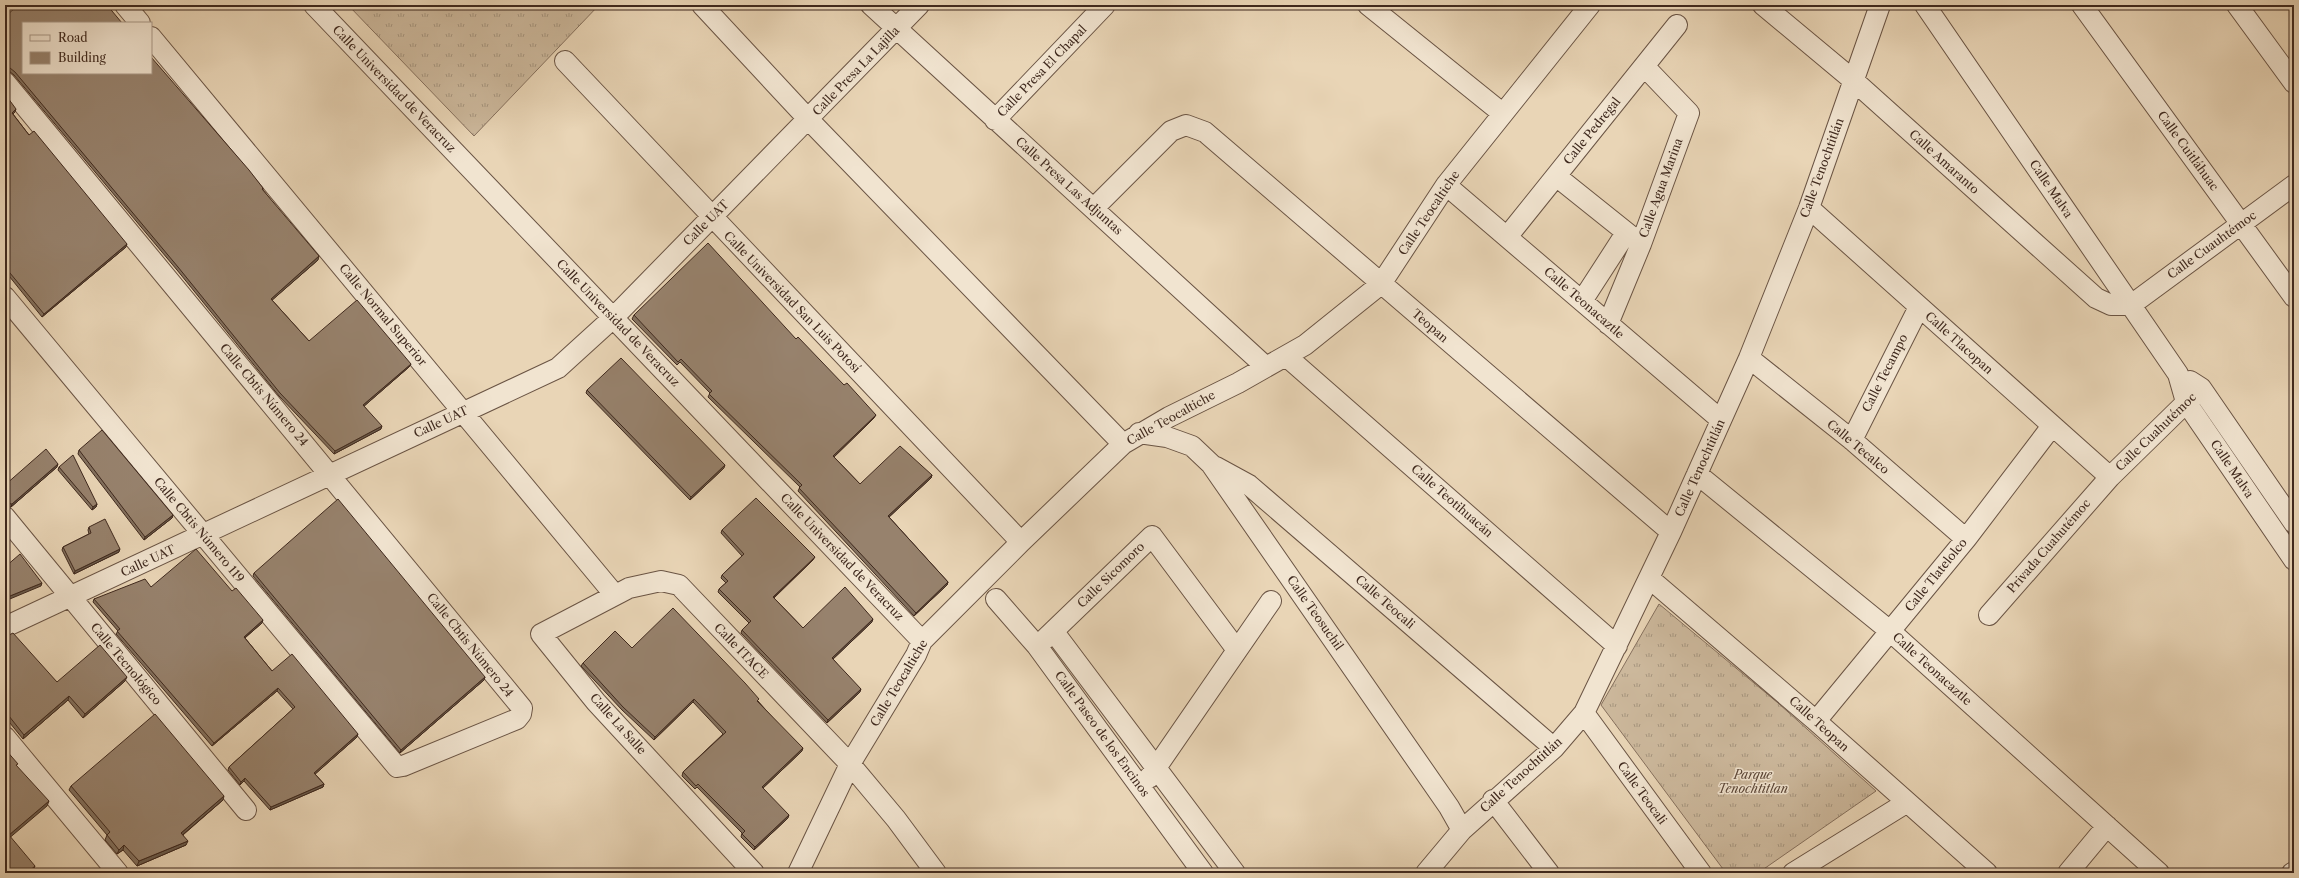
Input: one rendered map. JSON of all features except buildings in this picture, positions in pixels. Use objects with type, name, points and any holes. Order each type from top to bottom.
[{"type":"street","points":[[125,5],[139,22]]},
{"type":"street","name":"Calle Universidad de Veracruz","points":[[314,5],[922,641]]},
{"type":"street","points":[[702,5],[809,120],[1131,439]]},
{"type":"street","name":"Calle Presa Las Adjuntas","points":[[871,5],[1266,367]]},
{"type":"street","name":"Calle Presa La Lajilla","points":[[809,120],[919,5]]},
{"type":"street","name":"Calle Presa El Chapal","points":[[995,120],[1106,5]]},
{"type":"street","points":[[1368,5],[1502,113]]},
{"type":"street","name":"Calle Teocaltiche","points":[[798,873],[850,764],[916,655],[922,641],[1021,542],[1131,439],[1305,345],[1381,284],[1446,185],[1502,113],[1590,5]]},
{"type":"street","name":"Calle Amaranto","points":[[1763,5],[1853,80],[2096,298],[2111,305],[2131,305]]},
{"type":"street","name":"Calle Tenochtitlán","points":[[1426,873],[1462,830],[1493,800],[1554,748],[1584,713],[1671,532],[1749,358],[1809,208],[1880,5]]},
{"type":"street","name":"Calle Malva","points":[[1925,5],[2178,374],[2186,402],[2294,560]]},
{"type":"street","name":"Calle Cuitláhuac","points":[[2082,5],[2294,297]]},
{"type":"street","points":[[2237,5],[2294,83]]},
{"type":"street","name":"Calle Pedregal","points":[[1507,237],[1677,25]]},
{"type":"street","name":"Calle Normal Superior","points":[[152,38],[614,594]]},
{"type":"street","name":"Calle Universidad San Luis Potosí","points":[[565,61],[1021,542]]},
{"type":"street","name":"Calle Agua Marina","points":[[1608,324],[1633,238],[1689,112],[1644,66]]},
{"type":"street","name":"Calle Cbtis Número 24","points":[[5,82],[331,474],[522,708],[521,714],[517,719],[403,766],[397,767],[392,763]]},
{"type":"street","name":"Calle UAT","points":[[5,627],[558,368],[613,318],[809,120]]},
{"type":"street","name":"Teopan","points":[[1094,208],[1171,131],[1186,125],[1205,132],[1671,532]]},
{"type":"street","points":[[1556,176],[1633,238],[1582,301]]},
{"type":"street","name":"Calle Teonacaztle","points":[[1446,185],[1721,420]]},
{"type":"street","name":"Calle Cuauhtémoc","points":[[2131,305],[2294,185]]},
{"type":"street","name":"Calle Tlacopan","points":[[1809,208],[2110,477]]},
{"type":"street","name":"Calle Cbtis Número 119","points":[[5,297],[392,763]]},
{"type":"street","name":"Calle Tecampo","points":[[1852,440],[1919,307]]},
{"type":"street","name":"Calle Teotihuacán","points":[[1286,356],[1617,646]]},
{"type":"street","name":"Calle Tecalco","points":[[1749,358],[1852,440],[1966,539]]},
{"type":"street","name":"Calle Malva","points":[[2178,374],[2201,388],[2294,523]]},
{"type":"street","name":"Calle Cuahutémoc","points":[[2110,477],[2201,388]]},
{"type":"street","name":"Calle Tlatelolco","points":[[1816,721],[1966,539],[2052,426]]},
{"type":"street","name":"Calle Teosuchil","points":[[1131,439],[1168,437],[1192,446],[1211,464],[1444,800],[1462,830]]},
{"type":"street","name":"Calle Teocali","points":[[1211,464],[1249,485],[1554,748]]},
{"type":"street","name":"Calle Teonacaztle","points":[[1697,474],[1890,631],[2159,873]]},
{"type":"street","name":"Privada Cuahutémoc","points":[[1989,615],[2110,477]]},
{"type":"street","name":"Calle Tecnológico","points":[[5,518],[246,810]]},
{"type":"street","name":"Calle Sicomoro","points":[[1037,646],[1054,632],[1152,536],[1237,650]]},
{"type":"street","name":"Calle Teopan","points":[[1649,578],[1816,721],[1906,803],[1987,873]]},
{"type":"street","name":"Calle ITACE","points":[[614,594],[629,588],[661,581],[679,585],[850,764],[896,819],[936,873]]},
{"type":"street","name":"Calle La Salle","points":[[614,594],[542,634],[596,702],[754,873]]},
{"type":"street","name":"Calle Paseo de los Encinos","points":[[996,599],[1037,646],[1203,873]]},
{"type":"street","points":[[1142,790],[1155,767],[1271,601]]},
{"type":"street","name":"Calle Paseo de los Encinos","points":[[1054,632],[1235,873]]},
{"type":"street","name":"Calle Teocali","points":[[1584,713],[1701,873]]},
{"type":"street","points":[[5,737],[118,873]]},
{"type":"street","points":[[1493,800],[1549,873]]},
{"type":"street","points":[[1793,873],[1906,803]]},
{"type":"street","points":[[2068,873],[2107,826]]},
{"type":"green space","points":[[348,5],[599,5],[474,136]]},
{"type":"green space","name":"Parque Tenochtitlan","points":[[1659,604],[1778,703],[1876,791],[1758,873],[1726,873],[1601,705]]}]
